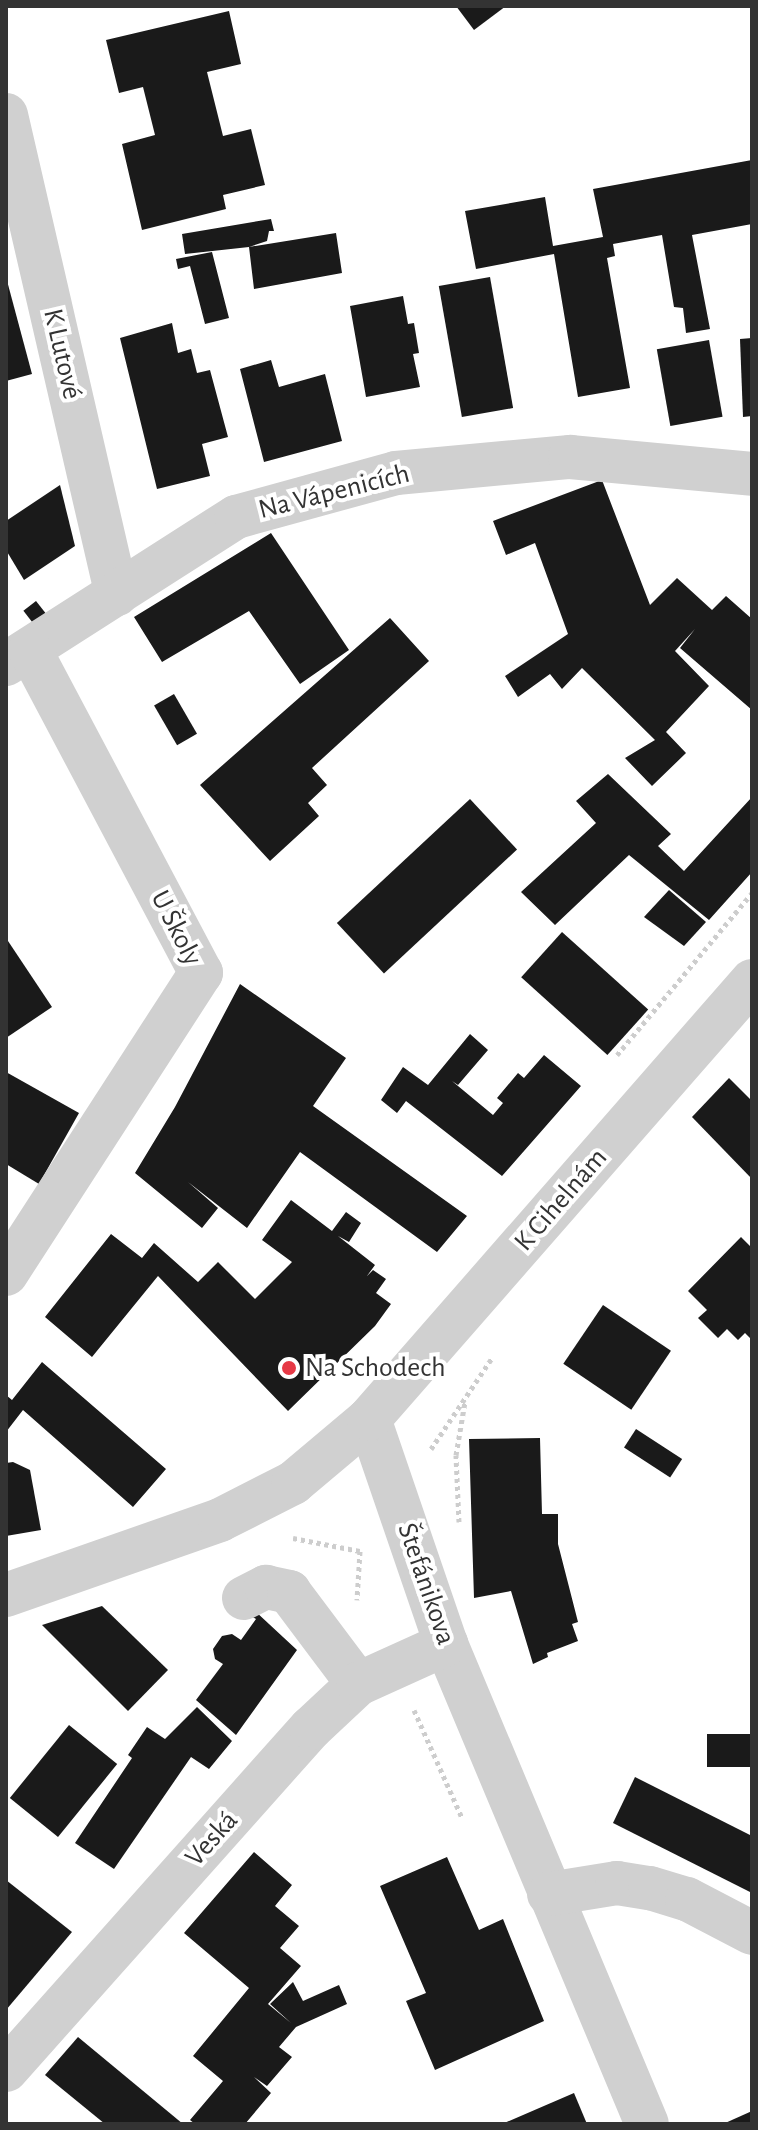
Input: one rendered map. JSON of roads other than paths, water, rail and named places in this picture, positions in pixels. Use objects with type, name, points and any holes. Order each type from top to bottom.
[{"type":"street","name":"K Lutové","points":[[6,115],[117,594]]},
{"type":"street","name":"Na Vápenicích","points":[[18,657],[236,517],[396,473],[570,457],[752,474]]},
{"type":"street","name":"U Školy","points":[[6,1274],[201,973],[18,657]]},
{"type":"street","name":"K Cihelnám","points":[[369,1419],[752,981]]},
{"type":"street","points":[[6,1595],[220,1520],[293,1483],[369,1419]]},
{"type":"street","name":"Štefánikova","points":[[369,1419],[446,1644],[647,2124]]},
{"type":"street","points":[[244,1598],[266,1587],[289,1592],[358,1684]]},
{"type":"street","name":"Veská","points":[[6,2070],[311,1728],[358,1684],[446,1644]]},
{"type":"street","points":[[549,1894],[617,1883],[650,1888],[687,1899],[752,1933]]},
{"type":"place","name":"Na Schodech","points":[[289,1368]]}]
